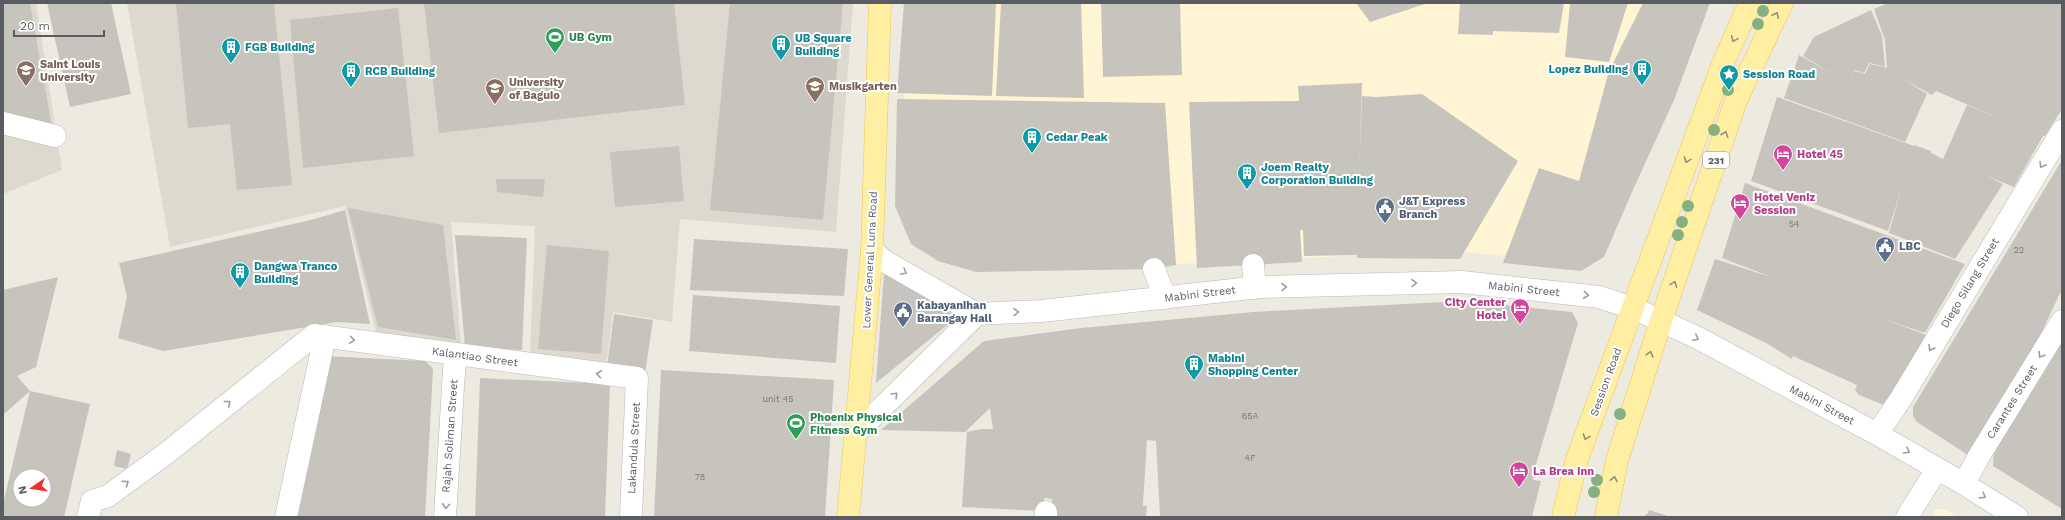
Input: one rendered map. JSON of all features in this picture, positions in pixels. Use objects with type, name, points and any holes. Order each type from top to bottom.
[{"type":"main road","name":"Lower General Luna Road","points":[[848,517],[857,432],[872,250],[880,3]]},
{"type":"main road","name":"Session Road","points":[[1563,517],[1577,459],[1724,61],[1750,3]]},
{"type":"main road","name":"231","points":[[1606,517],[1617,460],[1661,321],[1735,103],[1782,3]]},
{"type":"street","points":[[3,123],[55,136]]},
{"type":"street","name":"Diego Silang Street","points":[[1877,434],[1900,400],[2062,131]]},
{"type":"street","points":[[857,432],[977,314],[884,260],[872,250]]},
{"type":"street","points":[[1253,265],[1255,288]]},
{"type":"street","points":[[1154,269],[1165,298]]},
{"type":"street","name":"Mabini Street","points":[[977,314],[1042,311],[1255,288],[1462,282],[1599,297],[1633,308],[1661,321],[1877,434],[1964,484],[2016,517]]},
{"type":"street","name":"Carantes Street","points":[[1964,484],[1979,456],[2062,321]]},
{"type":"street","points":[[90,509],[168,452],[319,336]]},
{"type":"street","points":[[286,517],[319,336]]},
{"type":"street","name":"Kalantiao Street","points":[[319,336],[638,378]]},
{"type":"street","name":"Rajah Soliman Street","points":[[446,517],[455,355]]},
{"type":"street","name":"Lakandula Street","points":[[631,517],[638,378]]},
{"type":"street","points":[[1907,517],[1937,469]]},
{"type":"shaded area","name":"Saint Louis University","points":[[3,3],[36,3],[62,170],[3,194]]},
{"type":"shaded area","name":"University of Baguio","points":[[127,3],[853,3],[836,232],[680,219],[672,322],[613,312],[606,367],[530,358],[535,226],[451,222],[461,347],[376,332],[345,206],[170,247]]},
{"type":"shaded area","points":[[914,3],[1689,3],[1595,264],[1450,251],[1051,270],[904,101]]},
{"type":"shaded area","points":[[1936,509],[1945,509],[1957,517],[1931,517]]},
{"type":"building","points":[[3,3],[30,3],[52,128],[3,115]]},
{"type":"building","points":[[47,3],[111,3],[131,94],[70,107]]},
{"type":"building","name":"FGB Building","points":[[176,3],[274,3],[292,185],[237,190],[230,124],[188,128]]},
{"type":"building","name":"UB Gym","points":[[424,3],[674,3],[685,105],[439,133]]},
{"type":"building","name":"UB Square Building","points":[[730,3],[843,3],[823,220],[710,210]]},
{"type":"building","points":[[904,3],[996,3],[992,96],[897,93]]},
{"type":"building","points":[[1001,3],[1081,3],[1084,98],[996,96]]},
{"type":"building","points":[[1101,3],[1180,3],[1182,75],[1103,77]]},
{"type":"building","points":[[1356,3],[1428,3],[1370,22]]},
{"type":"building","points":[[1460,3],[1564,3],[1559,33],[1493,31],[1493,35],[1458,34]]},
{"type":"building","points":[[1570,3],[1628,3],[1609,62],[1565,57]]},
{"type":"building","points":[[1643,3],[1710,3],[1674,100],[1604,257],[1581,271],[1503,263],[1539,168],[1579,181],[1609,71]]},
{"type":"building","points":[[1888,3],[2062,3],[2062,109],[2045,136],[2043,136],[2014,187],[1987,176],[2003,184],[1955,259],[1889,233],[1901,190],[1888,231],[1751,181],[1777,97],[1914,146],[1931,151],[1931,153],[1943,159],[1967,105],[2008,122],[1936,91],[1932,95],[1903,79],[1927,94],[1905,142],[1784,98],[1799,55],[1833,74],[1803,56],[1814,37],[1871,10],[1882,36],[1885,67],[1870,63],[1871,60],[1864,73],[1855,70],[1851,77],[1855,71],[1865,74],[1870,64],[1887,68],[1885,40],[1874,9]]},
{"type":"building","name":"RCB Building","points":[[398,8],[414,156],[303,168],[290,20]]},
{"type":"building","points":[[1362,83],[1359,177],[1362,96],[1377,97],[1422,94],[1518,161],[1460,259],[1357,258],[1357,255],[1304,256],[1303,230],[1300,230],[1302,262],[1197,268],[1189,102],[1299,101],[1298,86]]},
{"type":"building","name":"Cedar Peak","points":[[897,99],[1165,103],[1176,265],[1154,269],[976,272],[938,261],[911,244],[895,206]]},
{"type":"building","points":[[679,146],[684,201],[615,207],[610,152]]},
{"type":"building","points":[[2062,160],[2062,289],[2027,364],[1968,455],[1917,422],[1913,416],[1913,407]]},
{"type":"building","points":[[496,179],[545,179],[543,197],[497,192]]},
{"type":"building","points":[[1745,183],[1965,264],[1925,333],[1884,319],[1929,336],[1884,405],[1859,395],[1855,390],[1857,385],[1793,356],[1792,359],[1766,343],[1697,310],[1715,259],[1774,278],[1722,258]]},
{"type":"building","points":[[348,208],[443,225],[456,340],[378,327]]},
{"type":"building","name":"Dangwa Tranco Building","points":[[345,210],[370,324],[337,322],[163,351],[118,338],[127,297],[119,263],[311,220]]},
{"type":"building","points":[[455,235],[527,238],[522,350],[465,347]]},
{"type":"building","points":[[694,239],[848,249],[844,296],[690,290]]},
{"type":"building","points":[[547,245],[609,251],[601,354],[538,349]]},
{"type":"building","points":[[884,273],[957,317],[876,383]]},
{"type":"building","points":[[58,277],[36,367],[17,376],[30,391],[3,415],[3,290]]},
{"type":"building","points":[[693,295],[840,306],[836,363],[689,351]]},
{"type":"building","points":[[1463,301],[1572,312],[1578,323],[1534,471],[1533,480],[1541,481],[1532,517],[1160,517],[1156,441],[1147,440],[1143,503],[1143,506],[1147,506],[1146,517],[1052,517],[1052,499],[1044,498],[1044,511],[962,507],[967,432],[981,429],[993,429],[990,408],[965,432],[881,430],[984,341],[1081,328],[1253,312]]},
{"type":"building","points":[[614,314],[653,320],[645,373],[607,367]]},
{"type":"building","points":[[2062,324],[2062,509],[1993,466],[1994,444]]},
{"type":"building","points":[[324,356],[425,361],[431,366],[433,370],[425,517],[294,517]]},
{"type":"building","points":[[661,370],[834,380],[825,517],[654,517]]},
{"type":"building","points":[[480,378],[610,384],[605,517],[475,517]]},
{"type":"building","points":[[30,391],[90,404],[64,517],[3,517],[3,504]]},
{"type":"building","points":[[117,450],[131,454],[127,469],[114,466]]},
{"type":"building","points":[[1649,510],[1671,517],[1643,517]]},
{"type":"place","name":"UB Gym","points":[[555,54]]},
{"type":"place","name":"UB Square Building","points":[[781,61]]},
{"type":"place","name":"FGB Building","points":[[231,64]]},
{"type":"place","name":"Lopez Building","points":[[1642,86]]},
{"type":"place","name":"Saint Louis University","points":[[26,87]]},
{"type":"place","name":"RCB Building","points":[[351,88]]},
{"type":"place","name":"Session Road","points":[[1729,91]]},
{"type":"place","name":"Musikgarten","points":[[815,103]]},
{"type":"place","name":"University of Baguio","points":[[495,105]]},
{"type":"place","name":"Cedar Peak","points":[[1032,154]]},
{"type":"place","name":"Hotel 45","points":[[1783,171]]},
{"type":"place","name":"Joem Realty Corporation Building","points":[[1247,190]]},
{"type":"place","name":"Hotel Veniz Session","points":[[1740,220]]},
{"type":"place","name":"J&T Express Branch","points":[[1385,224]]},
{"type":"place","name":"LBC","points":[[1885,263]]},
{"type":"place","name":"Dangwa Tranco Building","points":[[240,289]]},
{"type":"place","name":"City Center Hotel","points":[[1520,325]]},
{"type":"place","name":"Kabayanihan Barangay Hall","points":[[903,328]]},
{"type":"place","name":"Mabini Shopping Center","points":[[1194,381]]},
{"type":"place","name":"Phoenix Physical Fitness Gym","points":[[796,440]]},
{"type":"place","name":"La Brea Inn","points":[[1519,488]]}]
